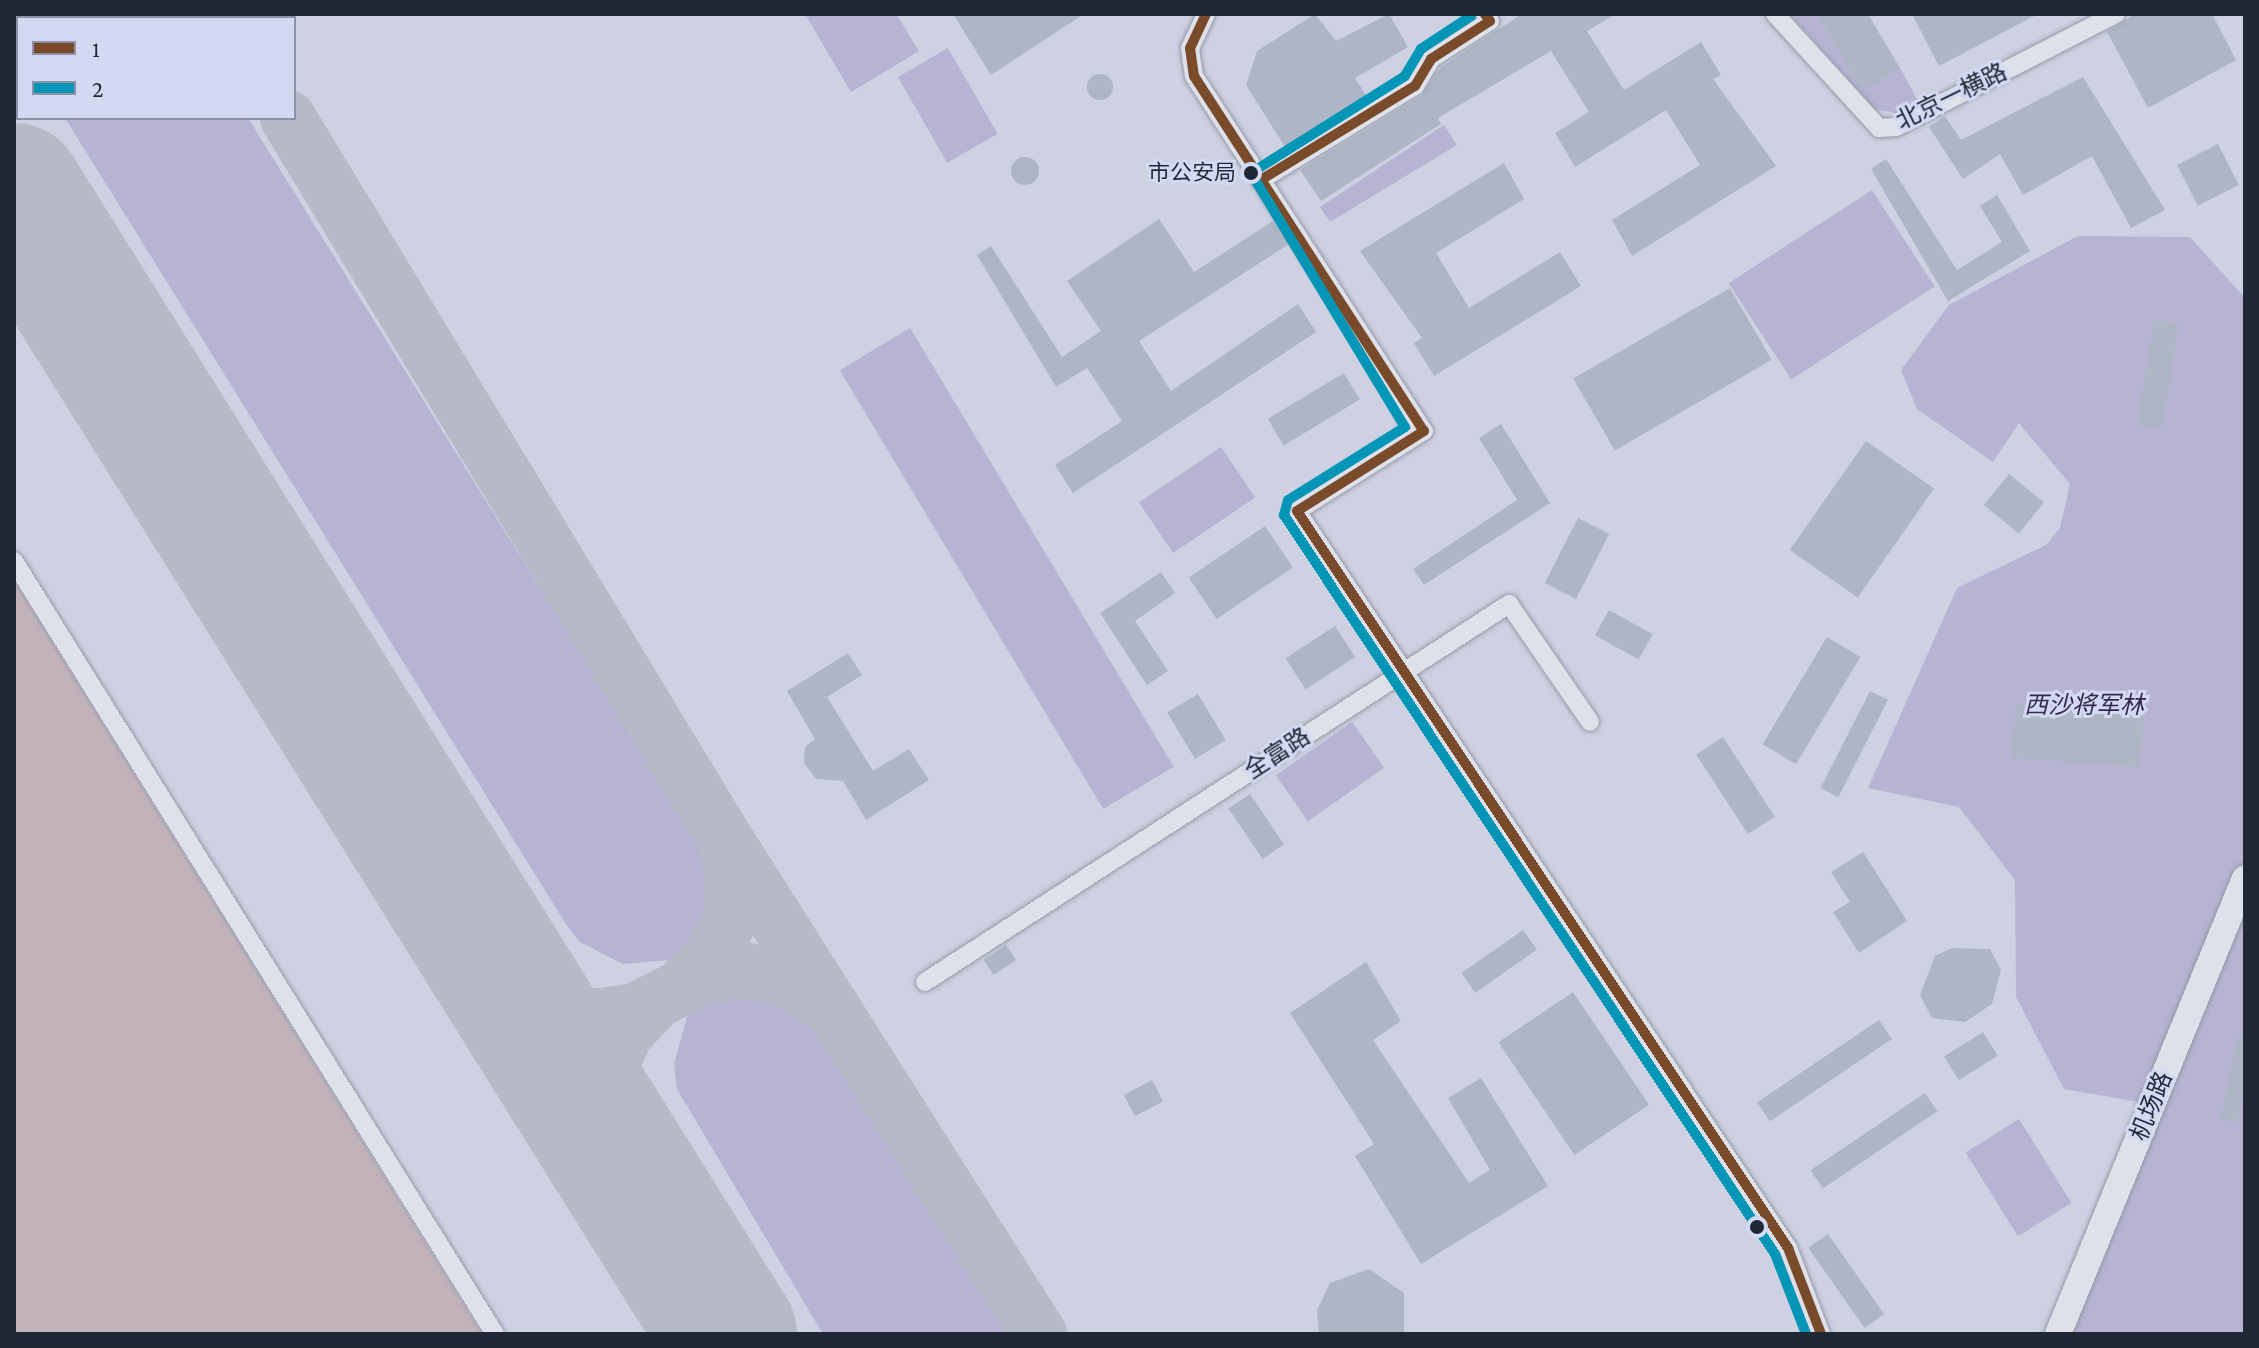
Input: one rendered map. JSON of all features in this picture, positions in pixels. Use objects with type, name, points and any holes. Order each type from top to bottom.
[{"type":"street","points":[[1206,14],[1190,48],[1194,76],[1264,178],[1424,431],[1297,511],[1788,1248],[1821,1334]]},
{"type":"street","name":"北京一横路","points":[[1775,14],[1879,128],[1896,127],[2116,14]]},
{"type":"street","points":[[1264,178],[1415,86],[1431,59],[1492,16]]},
{"type":"street","points":[[14,561],[495,1334]]},
{"type":"street","name":"全富路","points":[[925,982],[1509,604],[1590,722]]},
{"type":"street","name":"机场路","points":[[2058,1334],[2245,879]]},
{"type":"green space","points":[[30,14],[183,14],[183,16]]},
{"type":"green space","points":[[805,14],[896,14],[919,51],[851,92]]},
{"type":"green space","points":[[1790,14],[1817,14],[1862,90],[1900,68],[1919,103],[1899,114],[1874,109]]},
{"type":"green space","points":[[948,48],[998,134],[947,163],[898,77]]},
{"type":"green space","points":[[66,120],[249,120],[699,844],[710,898],[696,945],[681,959],[623,964],[580,942]]},
{"type":"green space","points":[[1444,125],[1457,145],[1330,222],[1320,207]]},
{"type":"green space","points":[[1872,190],[1935,286],[1791,380],[1729,283]]},
{"type":"green space","name":"西沙将军林","points":[[2078,236],[2190,237],[2245,298],[2245,1334],[2071,1334],[2162,1106],[2064,1089],[2016,997],[2015,880],[1959,807],[1868,788],[1957,588],[2046,545],[2060,528],[2070,484],[2019,423],[1993,462],[1917,409],[1901,370],[1949,305]]},
{"type":"green space","points":[[910,328],[1174,767],[1103,809],[840,370]]},
{"type":"green space","points":[[1221,447],[1255,498],[1173,553],[1139,502]]},
{"type":"green space","points":[[1352,722],[1384,768],[1308,821],[1276,775]]},
{"type":"green space","points":[[736,991],[781,1002],[817,1031],[1007,1334],[823,1334],[677,1089],[674,1064],[687,1017],[701,1002]]},
{"type":"green space","points":[[2019,1119],[2071,1203],[2018,1236],[1966,1152]]},
{"type":"shaded area","points":[[14,580],[482,1334],[14,1334]]},
{"type":"building","points":[[953,14],[1084,14],[991,75]]},
{"type":"building","points":[[1315,14],[1336,41],[1389,14],[1408,47],[1355,78],[1369,100],[1287,150],[1246,85],[1257,51]]},
{"type":"building","points":[[1522,14],[1616,14],[1587,31],[1624,90],[1701,42],[1721,75],[1713,79],[1776,166],[1632,256],[1612,220],[1700,165],[1666,110],[1575,167],[1555,133],[1589,112],[1551,51],[1438,118],[1441,124],[1321,201],[1300,170],[1421,96],[1440,68]]},
{"type":"building","points":[[1817,14],[1868,14],[1900,68],[1862,91]]},
{"type":"building","points":[[1912,14],[2038,14],[1939,66]]},
{"type":"building","points":[[2135,14],[2212,14],[2236,60],[2148,108],[2107,32]]},
{"type":"building","points":[[1100,74],[1110,77],[1113,87],[1110,97],[1100,100],[1090,97],[1087,87],[1090,77]]},
{"type":"building","points":[[2083,77],[2165,210],[2131,228],[2092,156],[2023,195],[2000,154],[1963,179],[1929,127],[1945,116],[1961,140]]},
{"type":"building","points":[[2218,144],[2239,185],[2198,206],[2177,165]]},
{"type":"building","points":[[1025,157],[1035,161],[1039,171],[1035,181],[1025,185],[1015,181],[1011,171],[1015,161]]},
{"type":"building","points":[[1886,159],[1957,270],[2002,242],[1980,206],[1997,195],[2030,251],[1948,301],[1871,169]]},
{"type":"building","points":[[1504,163],[1524,199],[1436,253],[1469,308],[1560,252],[1581,286],[1434,376],[1414,343],[1422,338],[1360,251]]},
{"type":"building","points":[[1159,219],[1194,272],[1273,221],[1289,244],[1139,341],[1171,391],[1298,304],[1316,332],[1073,493],[1055,465],[1122,421],[1087,368],[1056,387],[977,255],[991,246],[1062,357],[1101,331],[1067,281]]},
{"type":"building","points":[[1730,288],[1772,360],[1615,450],[1573,378]]},
{"type":"building","points":[[2154,320],[2179,324],[2162,429],[2137,425]]},
{"type":"building","points":[[1344,373],[1360,400],[1284,445],[1268,419]]},
{"type":"building","points":[[1501,424],[1550,503],[1424,585],[1413,569],[1517,500],[1479,438]]},
{"type":"building","points":[[1866,441],[1934,489],[1858,598],[1790,550]]},
{"type":"building","points":[[2009,474],[2044,502],[2019,533],[1984,505]]},
{"type":"building","points":[[1578,518],[1609,534],[1576,599],[1545,583]]},
{"type":"building","points":[[1265,526],[1293,567],[1217,619],[1189,577]]},
{"type":"building","points":[[1161,572],[1175,593],[1135,621],[1168,671],[1147,685],[1100,613]]},
{"type":"building","points":[[1609,610],[1653,634],[1639,660],[1595,635]]},
{"type":"building","points":[[1335,626],[1355,657],[1306,689],[1286,658]]},
{"type":"building","points":[[1827,637],[1860,657],[1796,764],[1763,744]]},
{"type":"building","points":[[848,653],[862,675],[827,697],[873,771],[909,749],[929,780],[866,820],[843,781],[816,779],[804,763],[805,747],[815,739],[787,691]]},
{"type":"building","points":[[1870,691],[1888,700],[1838,797],[1821,788]]},
{"type":"building","points":[[1198,694],[1226,740],[1195,759],[1167,713]]},
{"type":"building","points":[[2016,704],[2144,713],[2140,767],[2012,758]]},
{"type":"building","points":[[1723,737],[1775,817],[1748,834],[1696,754]]},
{"type":"building","points":[[1250,794],[1284,845],[1263,859],[1228,809]]},
{"type":"building","points":[[1863,852],[1907,921],[1859,953],[1833,912],[1850,902],[1831,872]]},
{"type":"building","points":[[1523,930],[1537,950],[1475,993],[1462,973]]},
{"type":"building","points":[[1006,945],[1016,960],[994,975],[984,960]]},
{"type":"building","points":[[1952,948],[1990,949],[2001,970],[1992,1004],[1965,1022],[1932,1018],[1920,995],[1935,956]]},
{"type":"building","points":[[1366,962],[1401,1021],[1373,1040],[1469,1183],[1490,1170],[1448,1098],[1481,1078],[1548,1186],[1421,1264],[1355,1156],[1374,1144],[1290,1013]]},
{"type":"building","points":[[1573,992],[1649,1105],[1574,1155],[1498,1042]]},
{"type":"building","points":[[1879,1020],[1892,1039],[1770,1121],[1757,1102]]},
{"type":"building","points":[[1983,1032],[1998,1056],[1959,1080],[1944,1056]]},
{"type":"building","points":[[2237,1037],[2245,1038],[2245,1083],[2237,1123],[2221,1120]]},
{"type":"building","points":[[1152,1080],[1163,1101],[1135,1116],[1124,1095]]},
{"type":"building","points":[[1925,1093],[1937,1111],[1823,1188],[1811,1170]]},
{"type":"building","points":[[1828,1234],[1884,1314],[1865,1328],[1808,1248]]},
{"type":"building","points":[[1369,1269],[1404,1293],[1404,1334],[1319,1334],[1317,1310],[1330,1283]]},
{"type":"taxiway","points":[[289,120],[720,831],[1039,1334]]},
{"type":"taxiway","points":[[681,987],[712,956],[731,917],[733,873],[726,844]]},
{"type":"taxiway","points":[[505,977],[537,1002],[595,1017],[635,1011],[701,978],[744,970],[787,979],[828,1007]]},
{"type":"taxiway","points":[[613,1149],[604,1109],[609,1069],[626,1033],[654,1003]]},
{"type":"runway","points":[[14,192],[728,1334]]},
{"type":"transit line","name":"1","points":[[1206,14],[1190,48],[1194,76],[1424,431],[1297,511],[1788,1248],[1821,1334]]},
{"type":"transit line","name":"1","points":[[1264,178],[1415,86],[1431,59],[1490,21],[1485,14]]},
{"type":"transit line","name":"2","points":[[1471,16],[1421,49],[1405,76],[1251,173],[1405,427],[1288,500],[1284,515],[1775,1254],[1806,1334]]},
{"type":"place","name":"市公安局","points":[[1251,173]]}]
